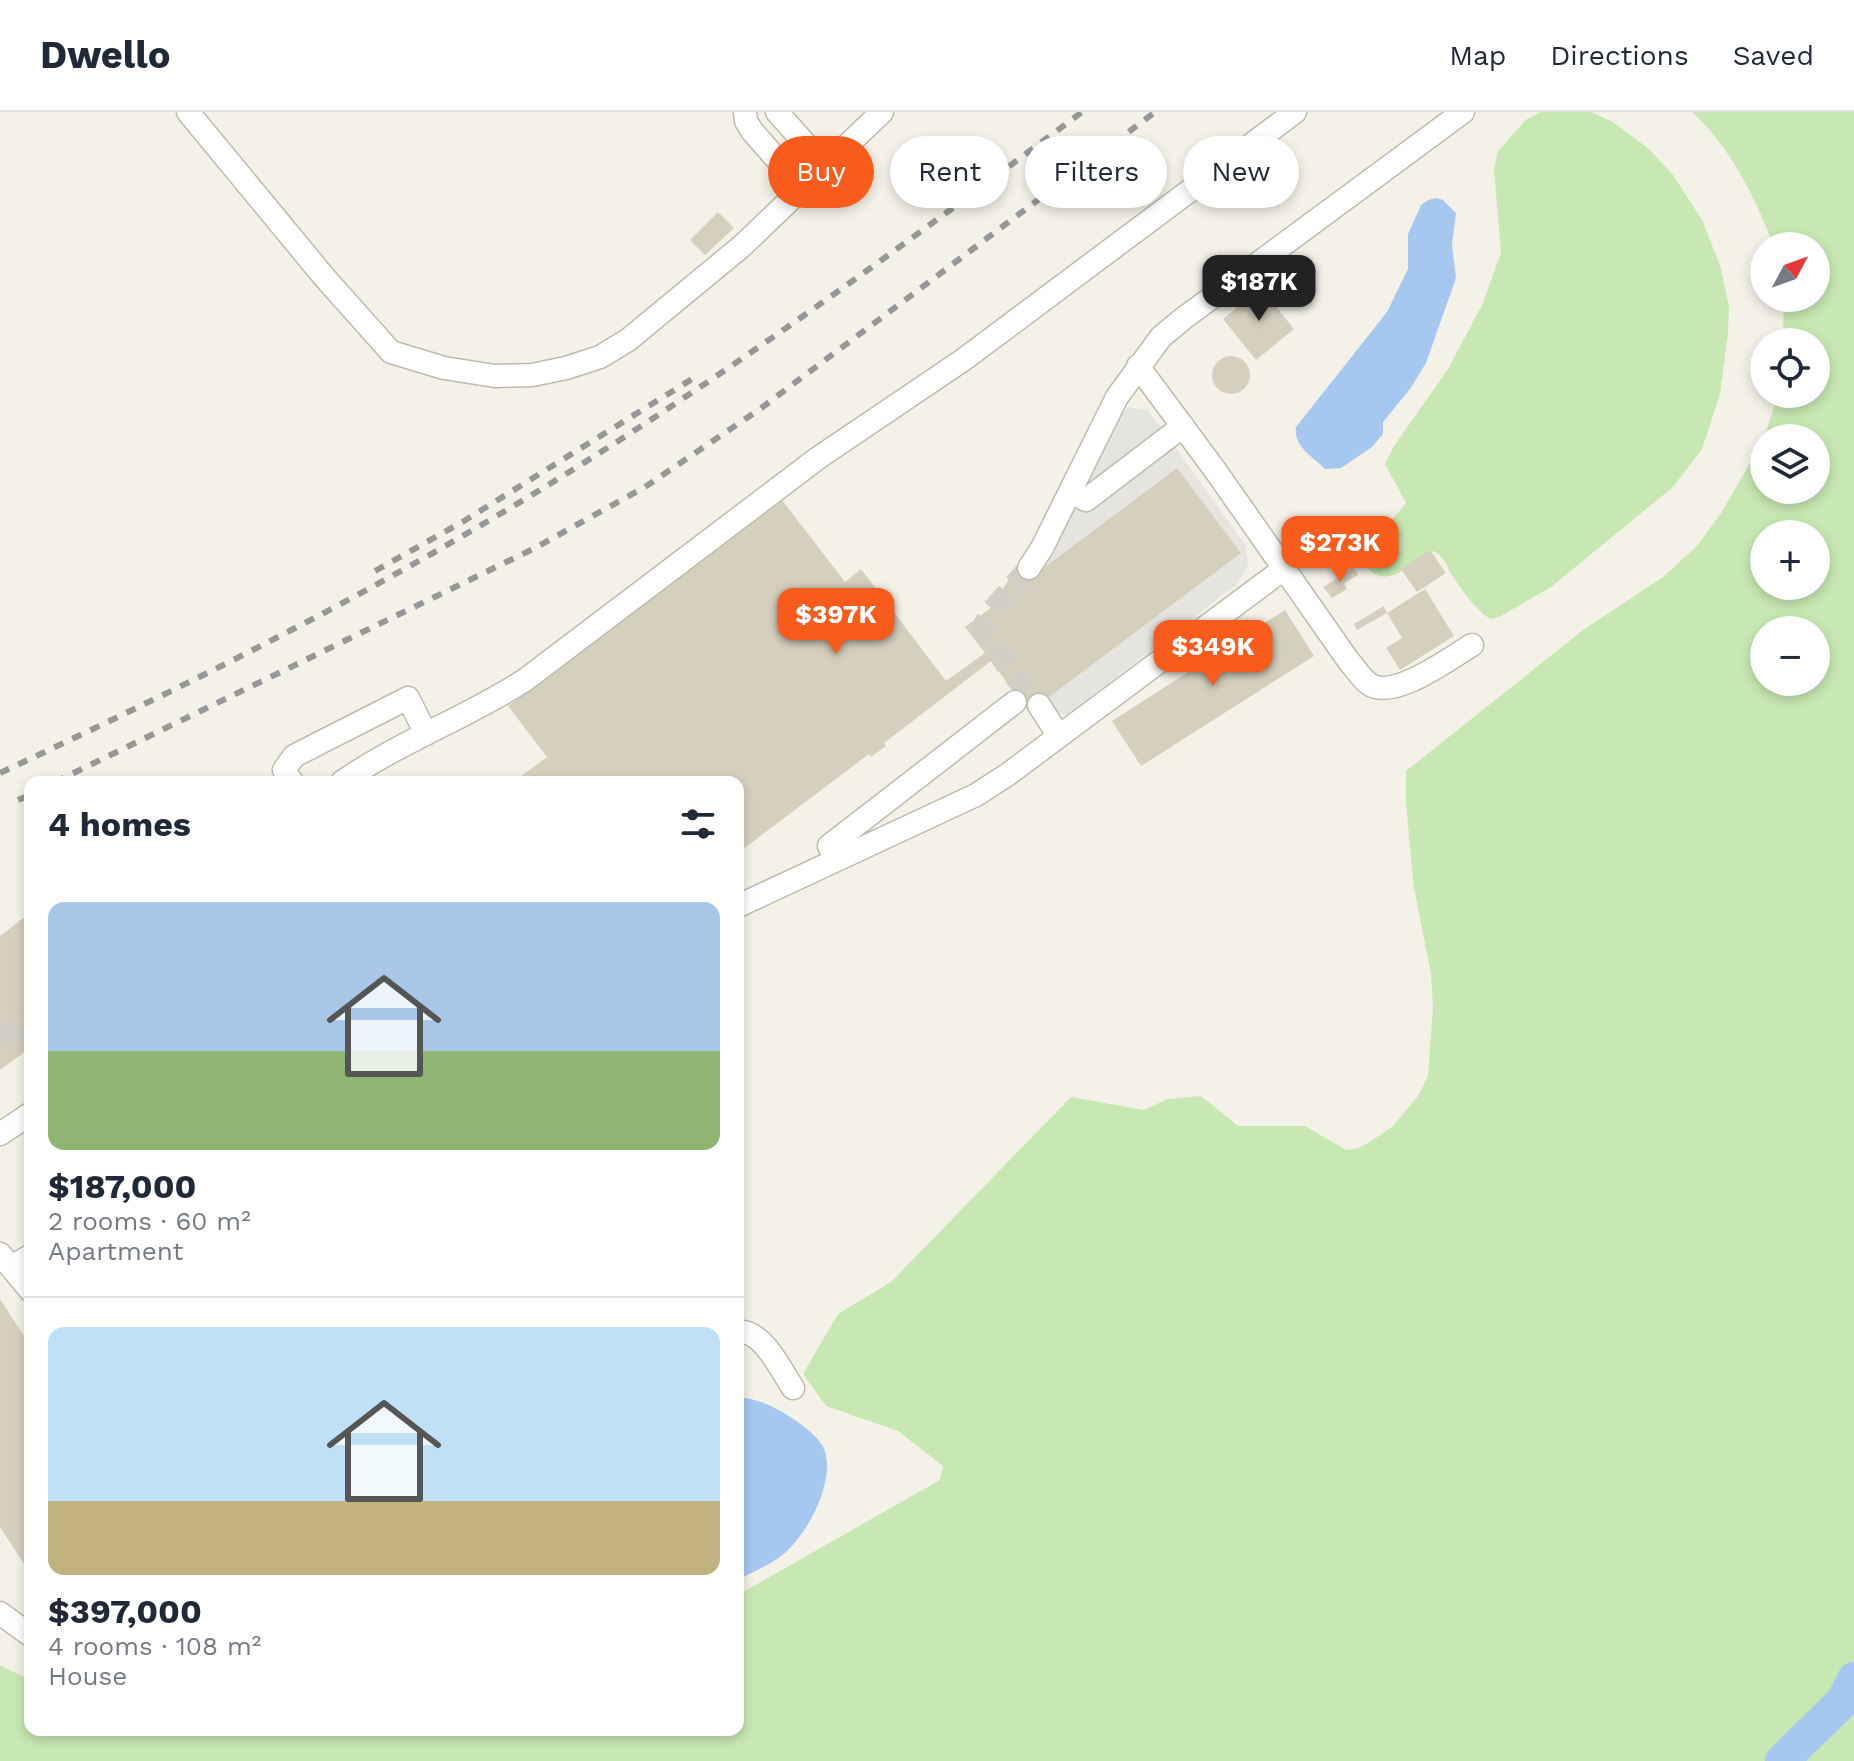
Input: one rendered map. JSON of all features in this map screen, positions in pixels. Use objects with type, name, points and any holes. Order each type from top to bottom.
[{"type":"lane","points":[[188,112],[325,278],[391,352],[444,368],[495,376],[532,375],[600,357],[628,340],[742,246],[781,208]]},
{"type":"lane","points":[[745,112],[752,131],[768,149]]},
{"type":"lane","points":[[777,112],[798,136]]},
{"type":"lane","points":[[857,136],[882,112]]},
{"type":"lane","points":[[352,776],[525,680],[818,458],[963,360],[1295,112]]},
{"type":"lane","points":[[1029,568],[1117,397],[1161,337],[1463,112]]},
{"type":"lane","points":[[1138,366],[1348,660],[1370,686],[1384,690],[1407,684],[1472,645]]},
{"type":"lane","points":[[1070,492],[1086,500],[1183,426]]},
{"type":"lane","points":[[744,903],[976,795],[1285,568]]},
{"type":"lane","points":[[288,776],[284,770],[294,756],[408,698],[426,734]]},
{"type":"lane","points":[[835,859],[829,846],[1015,702]]},
{"type":"lane","points":[[1039,705],[1058,735]]},
{"type":"lane","points":[[0,1134],[24,1118]]},
{"type":"lane","points":[[14,1259],[24,1278]]},
{"type":"lane","points":[[744,1331],[756,1337],[793,1388]]},
{"type":"lane","points":[[0,1613],[24,1631]]},
{"type":"green space","points":[[1541,112],[1591,112],[1613,122],[1649,149],[1673,175],[1702,220],[1720,265],[1729,306],[1728,333],[1720,394],[1702,449],[1673,487],[1551,587],[1499,617],[1490,619],[1469,599],[1437,553],[1433,551],[1402,571],[1383,576],[1374,574],[1359,553],[1369,531],[1390,522],[1406,503],[1385,464],[1394,446],[1448,369],[1482,305],[1501,253],[1494,169],[1498,151],[1527,119]]},
{"type":"green space","points":[[1692,112],[1854,112],[1854,1761],[0,1761],[0,1665],[24,1677],[24,1736],[744,1736],[744,1592],[940,1480],[943,1466],[898,1431],[826,1406],[803,1374],[838,1314],[891,1282],[1071,1097],[1144,1110],[1168,1099],[1201,1096],[1238,1126],[1305,1126],[1346,1150],[1368,1143],[1392,1127],[1418,1096],[1428,1076],[1433,1007],[1431,974],[1414,888],[1406,771],[1583,630],[1663,577],[1697,546],[1721,513],[1750,463],[1750,504],[1830,504],[1830,424],[1768,424],[1774,408],[1830,408],[1830,328],[1783,328],[1784,312],[1830,312],[1830,232],[1768,232],[1730,157]]},
{"type":"shaded area","points":[[1129,407],[1148,410],[1246,546],[1248,566],[1236,585],[1067,715],[1050,711],[1016,600],[1059,539],[1092,475],[1107,436],[1117,418]]},
{"type":"water","points":[[1436,198],[1443,200],[1456,213],[1452,244],[1456,278],[1426,363],[1383,422],[1383,434],[1372,447],[1341,468],[1325,469],[1301,445],[1296,427],[1387,312],[1408,269],[1408,234],[1421,205]]},
{"type":"water","points":[[744,1398],[782,1412],[812,1433],[825,1451],[827,1464],[822,1495],[807,1526],[788,1551],[744,1576]]},
{"type":"building","points":[[718,212],[734,228],[705,255],[690,240]]},
{"type":"building","points":[[1260,288],[1269,299],[1277,292],[1285,301],[1277,308],[1294,329],[1256,360],[1223,319]]},
{"type":"building","points":[[1231,356],[1244,362],[1250,375],[1244,388],[1231,394],[1218,388],[1212,375],[1218,362]]},
{"type":"building","points":[[1177,468],[1241,553],[1029,712],[991,661],[884,743],[886,746],[871,757],[869,754],[744,848],[744,776],[521,776],[547,757],[508,706],[782,500],[845,582],[861,569],[946,681],[985,653],[965,627],[1007,596],[1001,592],[1019,562],[1037,573]]},
{"type":"building","points":[[1430,550],[1446,573],[1417,592],[1401,569]]},
{"type":"building","points":[[1354,568],[1358,575],[1344,583],[1347,589],[1332,598],[1323,587]]},
{"type":"building","points":[[1425,589],[1454,636],[1400,670],[1386,648],[1402,638],[1387,613]]},
{"type":"building","points":[[1384,606],[1387,613],[1357,630],[1354,624]]},
{"type":"building","points":[[1285,610],[1314,656],[1141,766],[1112,721]]},
{"type":"building","points":[[24,918],[24,1052],[0,1070],[0,936]]},
{"type":"building","points":[[0,1299],[24,1336],[24,1564],[0,1527]]},
{"type":"waterway","points":[[1782,1761],[1843,1701],[1854,1679]]},
{"type":"tunnel","points":[[1029,568],[990,613],[983,627],[1011,672],[1039,705]]},
{"type":"tunnel","points":[[0,1041],[24,1023]]},
{"type":"railway","points":[[0,773],[297,627],[414,564],[551,483],[782,330],[1082,112]]},
{"type":"railway","points":[[67,776],[533,549],[645,487],[760,409],[1155,112]]},
{"type":"railway","points":[[375,571],[464,521],[700,374]]},
{"type":"railway","points":[[18,800],[24,798]]}]
